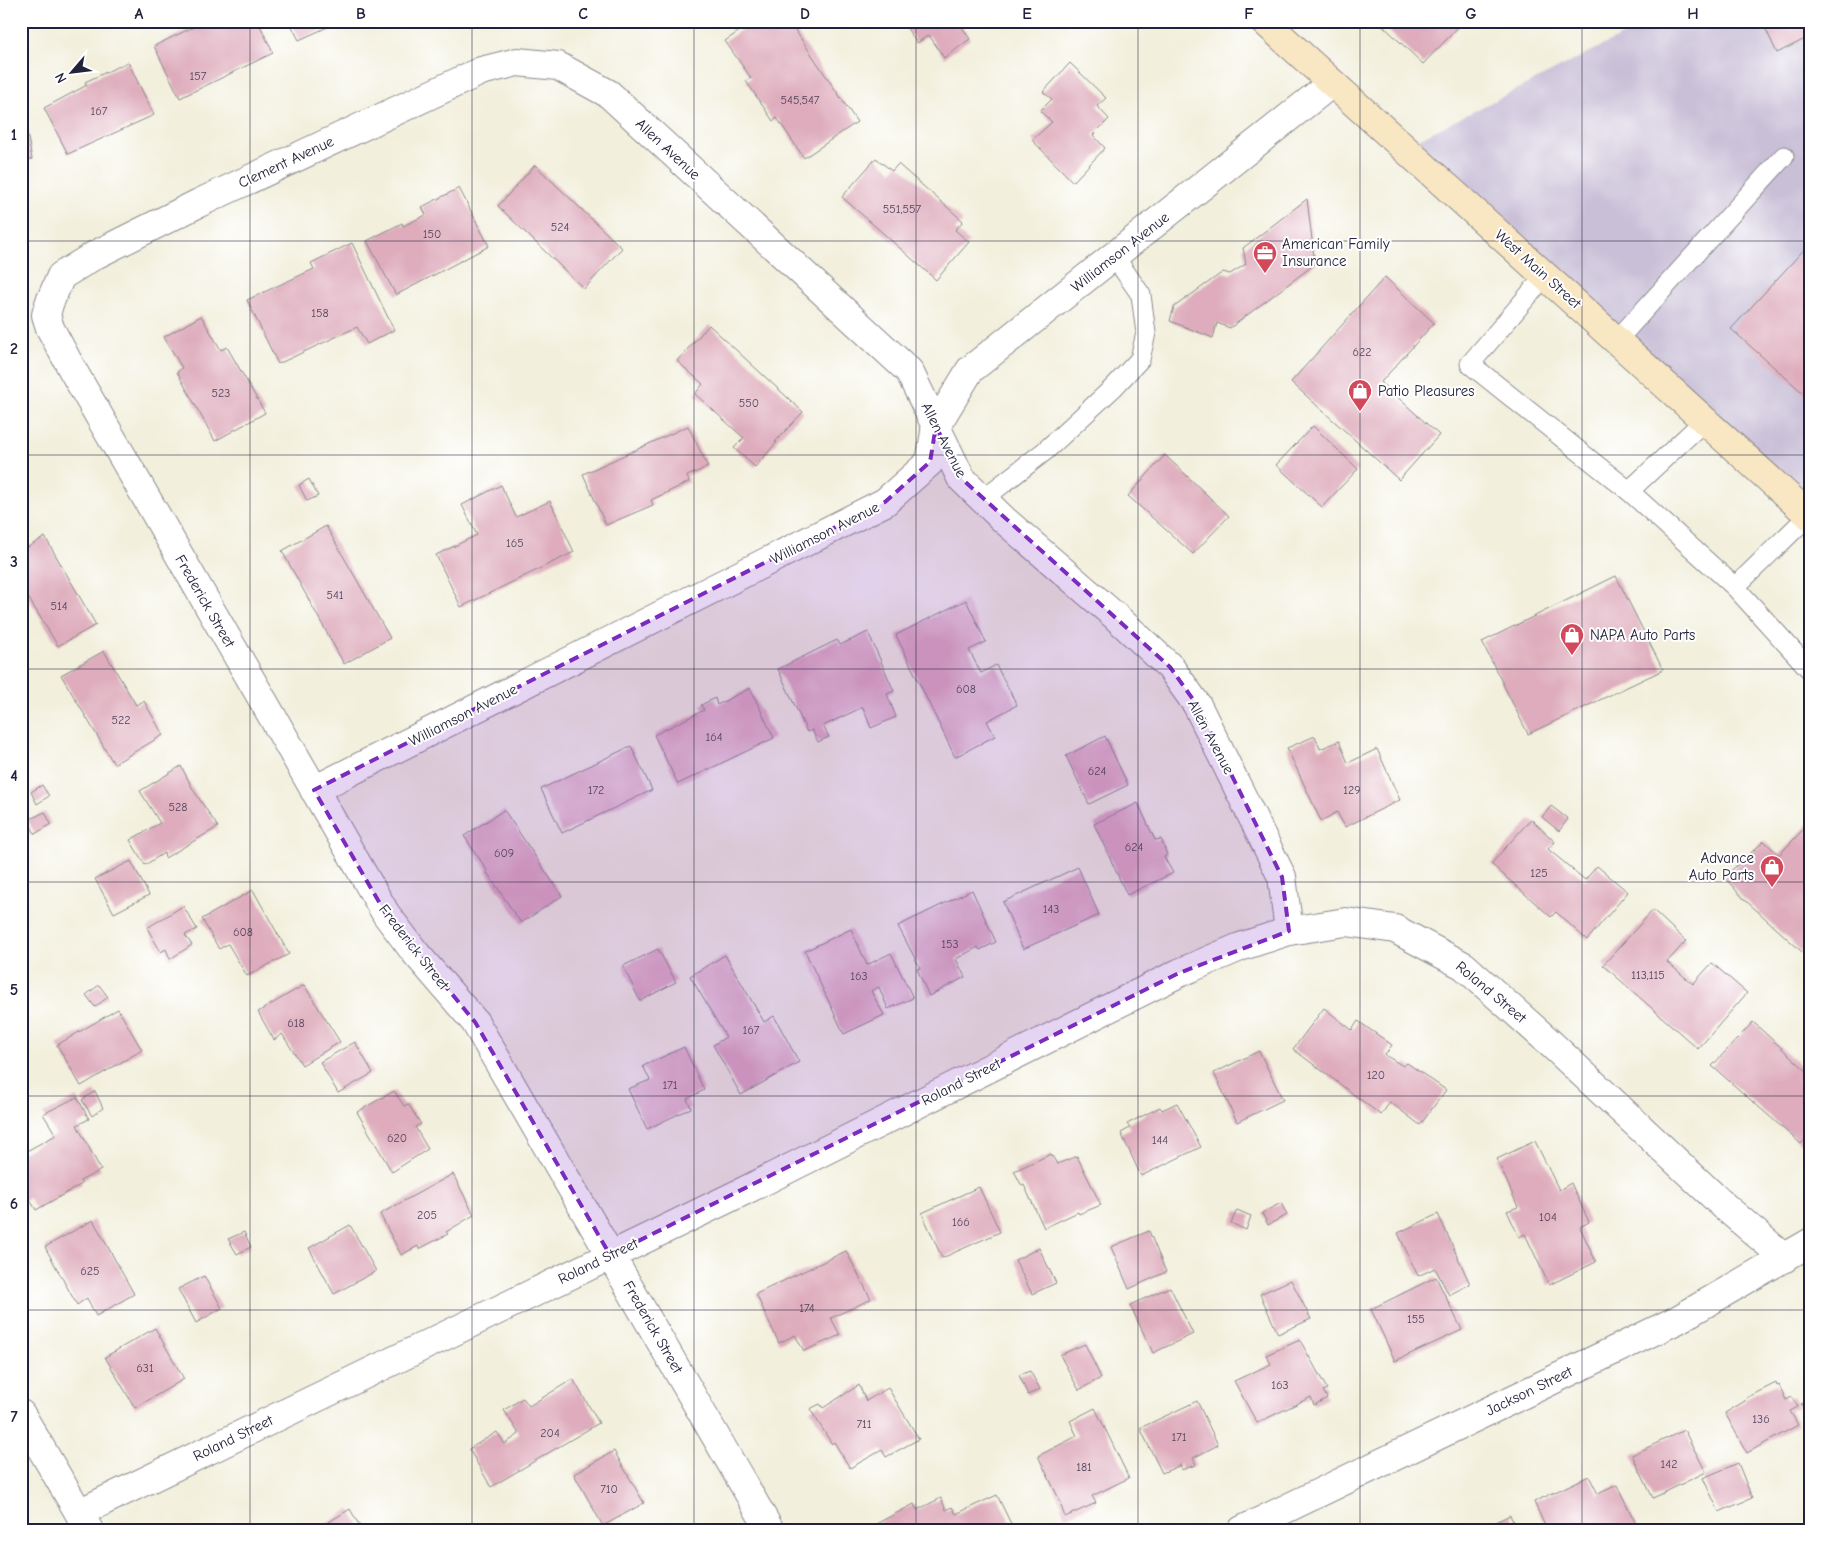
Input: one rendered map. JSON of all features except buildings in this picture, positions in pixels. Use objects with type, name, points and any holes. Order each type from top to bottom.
[{"type":"main road","name":"West Main Street","points":[[1264,21],[1810,516]]},
{"type":"street","name":"Clement Avenue","points":[[49,304],[60,276],[95,255],[199,203],[481,71],[517,62],[547,65]]},
{"type":"street","name":"Allen Avenue","points":[[547,65],[558,66],[609,94],[909,371],[961,478],[1003,519],[1115,616],[1170,667],[1197,705],[1282,877],[1288,931]]},
{"type":"street","name":"Williamson Avenue","points":[[314,790],[885,502],[930,462],[936,426],[970,370],[1332,83]]},
{"type":"street","name":"Frederick Street","points":[[49,304],[46,315],[50,328],[72,369],[386,914],[414,951],[475,1022],[651,1322],[770,1530]]},
{"type":"street","name":"Roland Street","points":[[84,1521],[610,1255],[752,1187],[1179,974],[1240,946],[1288,931],[1346,922],[1395,929],[1464,966],[1549,1042],[1724,1206],[1785,1258]]},
{"type":"street","name":"Jackson Street","points":[[1242,1530],[1676,1320],[1811,1242]]},
{"type":"street","points":[[21,1414],[84,1521]]},
{"type":"lane","points":[[1616,341],[1784,156]]},
{"type":"lane","points":[[983,499],[1046,451],[1114,387],[1140,359],[1146,333],[1141,295],[1114,256]]},
{"type":"lane","points":[[1545,276],[1470,364],[1628,491],[1735,587],[1811,671]]},
{"type":"lane","points":[[1628,491],[1704,421]]},
{"type":"lane","points":[[1735,587],[1810,516]]},
{"type":"highlighted area","points":[[936,426],[961,478],[1170,667],[1197,705],[1282,877],[1289,931],[1179,973],[610,1255],[475,1022],[386,914],[314,790],[885,502],[930,462]]},
{"type":"shaded area","points":[[1651,21],[1811,21],[1811,517],[1403,147]]},
{"type":"place","name":"American Family Insurance","points":[[1265,274]]},
{"type":"place","name":"Patio Pleasures","points":[[1360,412]]},
{"type":"place","name":"NAPA Auto Parts","points":[[1572,656]]},
{"type":"place","name":"Advance Auto Parts","points":[[1772,888]]}]
